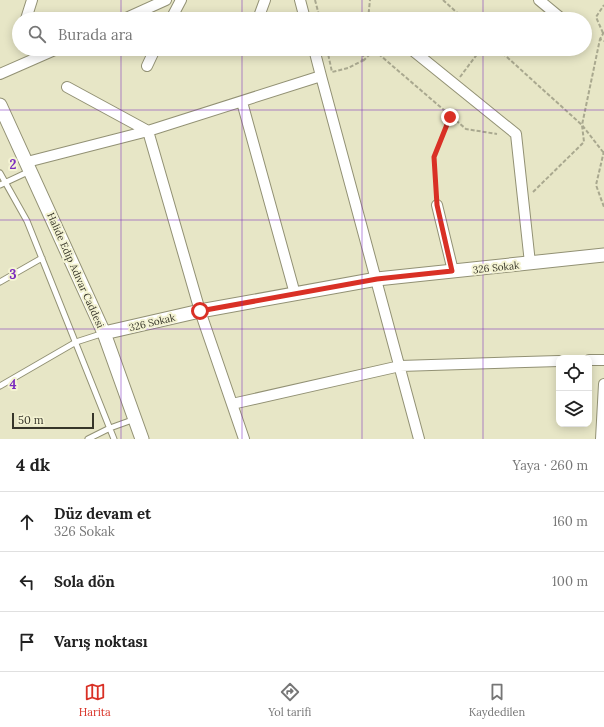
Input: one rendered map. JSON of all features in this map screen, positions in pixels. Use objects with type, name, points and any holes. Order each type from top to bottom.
[{"type":"street","points":[[28,12],[32,0]]},
{"type":"street","points":[[139,12],[166,0]]},
{"type":"street","points":[[175,12],[181,0]]},
{"type":"street","points":[[261,12],[265,0]]},
{"type":"street","points":[[300,0],[303,12]]},
{"type":"street","points":[[539,0],[554,12]]},
{"type":"street","points":[[0,74],[41,56]]},
{"type":"street","points":[[147,66],[152,56]]},
{"type":"street","points":[[316,56],[419,439]]},
{"type":"street","points":[[420,56],[516,134],[530,263]]},
{"type":"street","points":[[29,166],[148,131],[322,76]]},
{"type":"street","points":[[67,88],[148,131],[200,311],[244,439]]},
{"type":"street","points":[[242,102],[294,294]]},
{"type":"street","name":"Halide Edip Adıvar Caddesi","points":[[0,105],[104,333],[142,439]]},
{"type":"street","points":[[437,205],[452,271]]},
{"type":"street","name":"326 Sokak","points":[[104,333],[200,311],[377,279],[604,255]]},
{"type":"street","points":[[592,360],[604,360]]},
{"type":"street","points":[[232,404],[400,366],[556,361]]},
{"type":"street","points":[[601,439],[604,384]]},
{"type":"lane","points":[[2,183],[29,166]]},
{"type":"lane","points":[[0,173],[2,183],[27,221],[114,439]]},
{"type":"lane","points":[[0,282],[42,258]]},
{"type":"lane","points":[[0,386],[76,342],[104,333]]},
{"type":"lane","points":[[88,439],[110,428],[135,419]]},
{"type":"path","points":[[315,0],[318,12]]},
{"type":"path","points":[[369,12],[370,0]]},
{"type":"path","points":[[443,0],[456,12]]},
{"type":"path","points":[[530,196],[584,142],[582,125],[600,39],[604,32],[599,26],[596,17],[604,5]]},
{"type":"path","points":[[600,39],[604,41]]},
{"type":"path","points":[[329,56],[332,72],[348,68],[362,62],[368,56]]},
{"type":"path","points":[[362,62],[363,56]]},
{"type":"path","points":[[382,56],[450,117],[466,129],[498,134]]},
{"type":"path","points":[[455,72],[460,77],[476,56]]},
{"type":"path","points":[[506,56],[582,125],[603,152],[596,186],[604,207]]},
{"type":"path","points":[[437,205],[434,157],[450,117]]},
{"type":"route","points":[[200,311],[377,279],[452,271],[437,205],[434,157],[450,117]]}]
